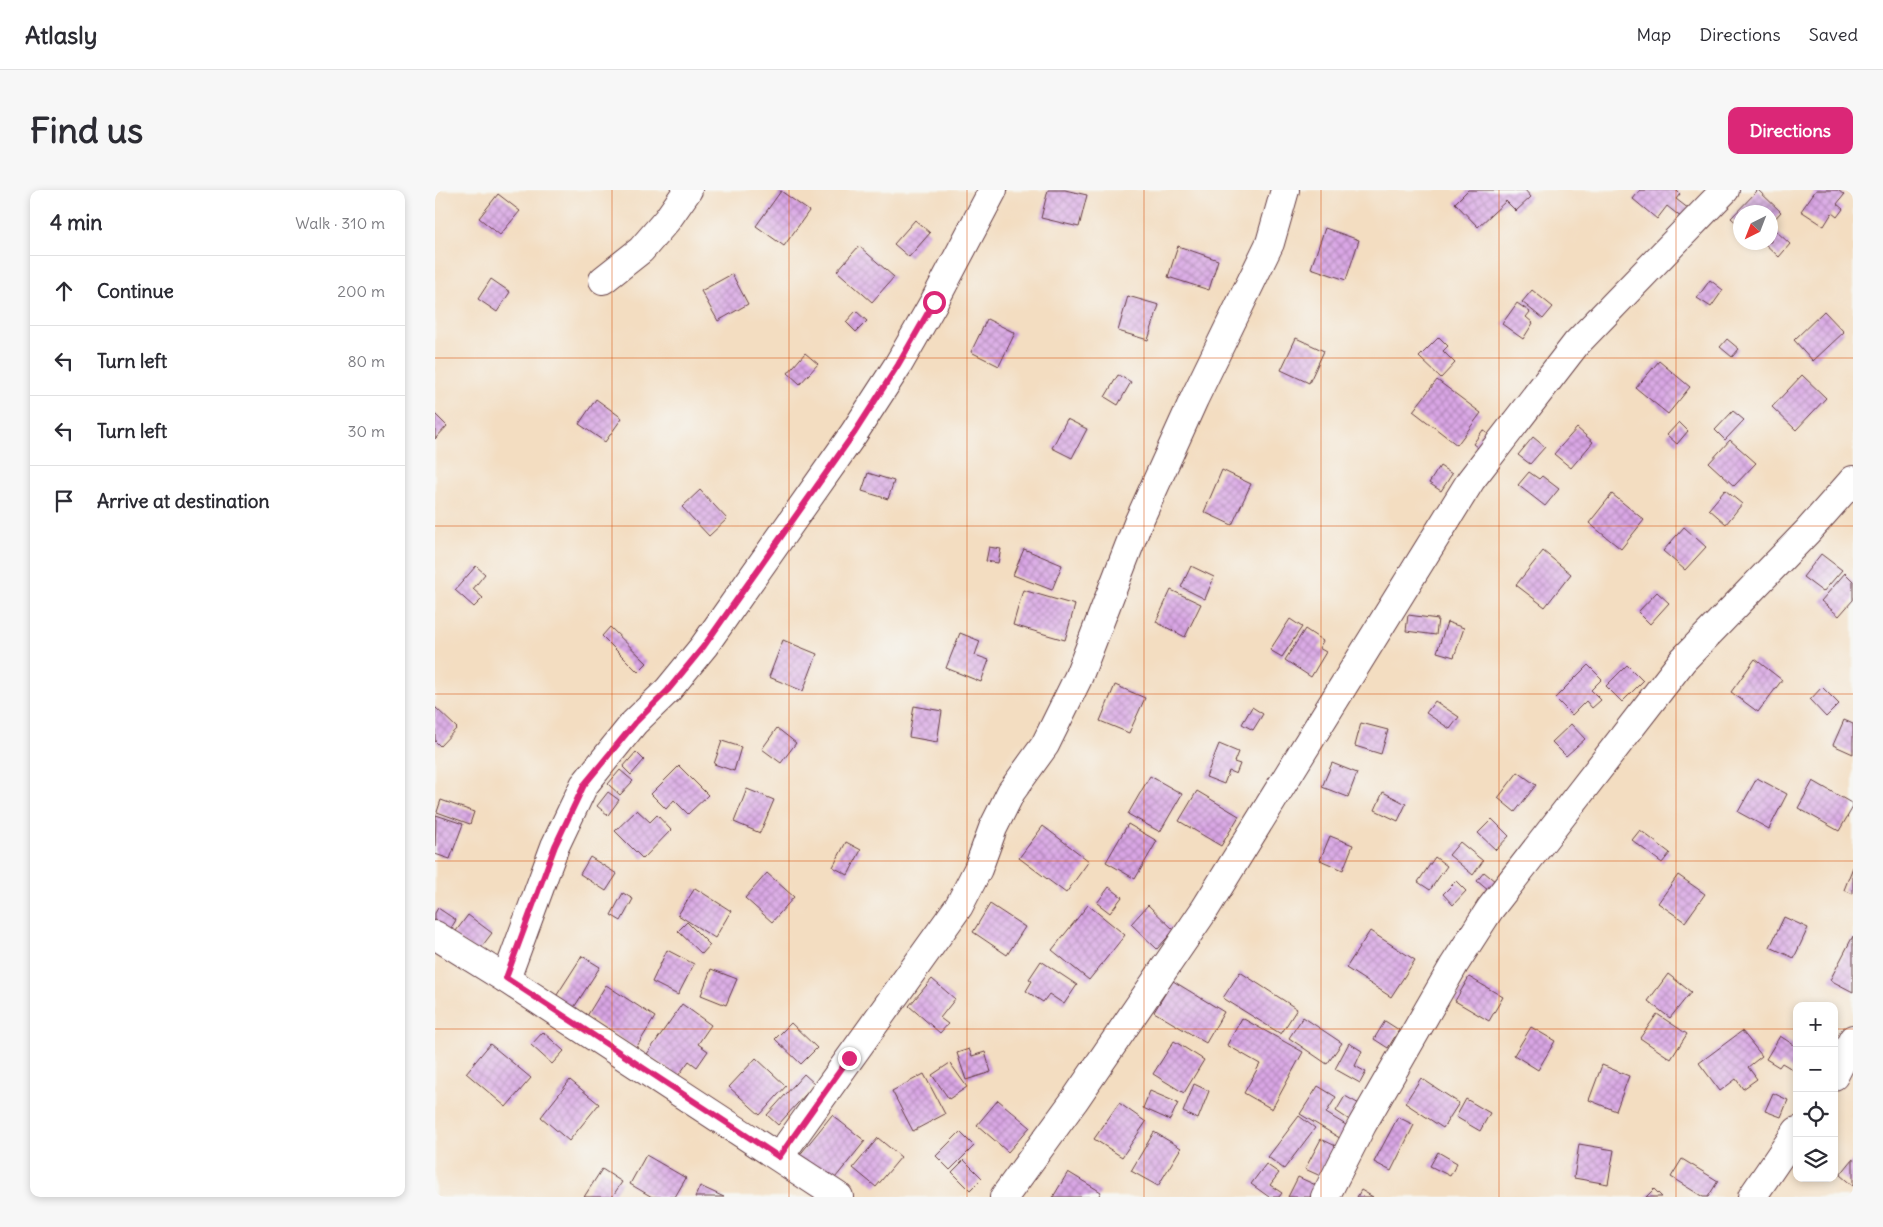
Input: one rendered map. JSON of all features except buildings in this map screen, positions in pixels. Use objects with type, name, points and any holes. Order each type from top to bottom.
[{"type":"street","points":[[603,280],[641,250],[667,220],[688,190]]},
{"type":"street","points":[[506,978],[555,846],[584,785],[635,723],[668,690],[704,646],[855,432],[898,365],[934,302],[993,190]]},
{"type":"street","points":[[779,1157],[959,906],[978,869],[993,828],[1011,792],[1045,745],[1078,678],[1138,523],[1194,399],[1270,243],[1285,190]]},
{"type":"street","points":[[1004,1197],[1074,1101],[1205,909],[1471,480],[1577,344],[1725,190]]},
{"type":"street","points":[[1325,1197],[1362,1125],[1454,965],[1490,909],[1683,660],[1807,532],[1853,480]]},
{"type":"street","points":[[435,935],[506,978],[839,1197]]},
{"type":"street","points":[[1838,1068],[1853,1039]]},
{"type":"street","points":[[1752,1197],[1793,1137]]},
{"type":"route","points":[[849,1058],[779,1157],[506,978],[555,846],[584,785],[635,723],[668,690],[704,646],[855,432],[898,365],[934,302]]}]
